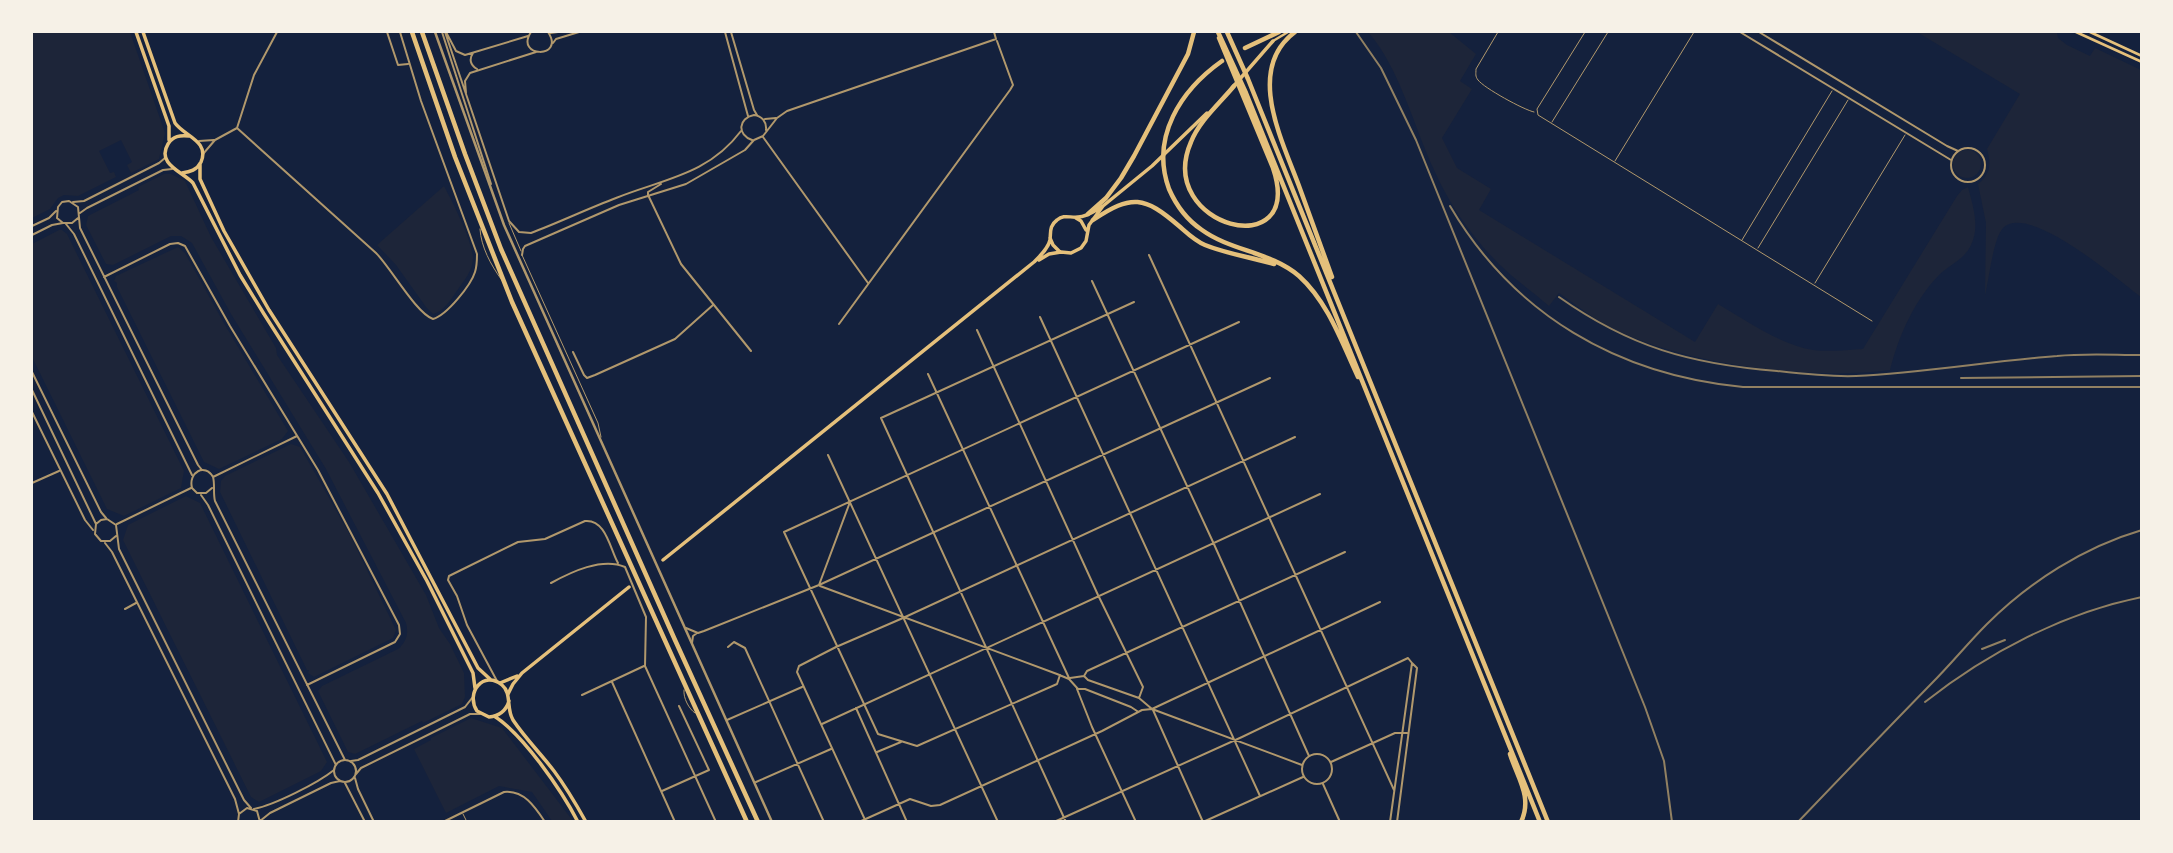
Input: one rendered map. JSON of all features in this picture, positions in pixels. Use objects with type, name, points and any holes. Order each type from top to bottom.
[{"type":"highway","points":[[412,32],[455,157],[506,286],[747,821]]},
{"type":"highway","points":[[422,32],[501,249],[758,821]]},
{"type":"highway","points":[[1088,214],[1107,198],[1128,167],[1188,54],[1194,32]]},
{"type":"highway","points":[[1217,32],[1245,94],[1540,821]]},
{"type":"highway","points":[[1245,48],[1281,32]]},
{"type":"highway","points":[[1296,32],[1284,41],[1275,55],[1270,80],[1271,101],[1278,128],[1347,321]]},
{"type":"highway","points":[[1228,34],[1347,321],[1548,821]]},
{"type":"highway","points":[[1223,61],[1204,74],[1185,95],[1170,120],[1163,147],[1165,176],[1178,206],[1201,230],[1269,259],[1288,269],[1310,287],[1319,299],[1379,423]]},
{"type":"highway","points":[[1234,86],[1196,132],[1187,154],[1186,174],[1191,192],[1204,209],[1219,220],[1241,227],[1254,225],[1270,215],[1279,190],[1245,94]]},
{"type":"highway","points":[[1093,220],[1124,202],[1146,204],[1163,213],[1192,238],[1206,245],[1288,269]]},
{"type":"highway","points":[[1503,730],[1525,791],[1527,803],[1521,821]]},
{"type":"main road","points":[[136,32],[169,125],[169,142],[165,157],[173,169],[193,183],[264,314],[378,492],[473,673],[474,706],[481,714],[494,716],[508,726],[552,780],[578,821]]},
{"type":"main road","points":[[143,32],[175,123],[183,132],[197,140],[203,155],[200,179],[230,242],[269,310],[387,494],[478,668],[491,680]]},
{"type":"main road","points":[[663,560],[1034,262],[1050,239],[1056,220],[1066,216],[1076,218],[1103,206],[1152,166],[1234,86],[1281,32]]},
{"type":"main road","points":[[1273,41],[1288,32]]},
{"type":"main road","points":[[2076,32],[2141,62]]},
{"type":"main road","points":[[2090,32],[2141,56]]},
{"type":"main road","points":[[169,142],[178,136],[189,136]]},
{"type":"main road","points":[[180,172],[193,170],[200,164]]},
{"type":"main road","points":[[1034,262],[1049,254],[1071,253],[1081,248],[1093,220],[1103,206]]},
{"type":"main road","points":[[1076,218],[1085,226],[1087,232]]},
{"type":"main road","points":[[1050,239],[1061,252]]},
{"type":"main road","points":[[508,694],[522,673],[629,587]]},
{"type":"main road","points":[[475,688],[482,682],[499,682],[522,673]]},
{"type":"main road","points":[[499,682],[508,694],[510,715],[554,771],[586,821]]},
{"type":"main road","points":[[494,716],[504,711],[509,701]]},
{"type":"street","points":[[203,155],[215,140],[237,128],[257,68],[277,32]]},
{"type":"street","points":[[387,32],[398,65],[409,64]]},
{"type":"street","points":[[237,128],[376,253],[424,314],[438,317],[451,306],[471,280],[477,254],[400,32]]},
{"type":"street","points":[[435,32],[504,225],[772,821]]},
{"type":"street","points":[[444,32],[504,225]]},
{"type":"street","points":[[444,32],[456,51],[465,55],[528,36],[531,32]]},
{"type":"street","points":[[444,32],[509,221],[519,232],[531,233],[617,197],[682,176],[717,156],[741,131]]},
{"type":"street","points":[[527,32],[528,44],[536,52]]},
{"type":"street","points":[[552,44],[549,32],[558,32]]},
{"type":"street","points":[[467,97],[465,81],[470,73],[545,51],[556,39],[579,32]]},
{"type":"street","points":[[724,32],[748,116]]},
{"type":"street","points":[[731,32],[754,110],[763,119],[778,118]]},
{"type":"street","points":[[839,324],[1013,85],[994,32]]},
{"type":"street","points":[[1740,32],[1951,160],[1955,176],[1964,181],[1974,181],[1985,166],[1981,154],[1970,148],[1958,151],[1951,160]]},
{"type":"street","points":[[1759,32],[1958,151]]},
{"type":"street","points":[[522,255],[525,246],[619,205],[686,184],[746,150],[786,111],[996,39]]},
{"type":"street","points":[[474,52],[471,64],[479,70]]},
{"type":"street","points":[[754,140],[747,138],[741,131],[741,124],[748,116],[757,115]]},
{"type":"street","points":[[763,119],[766,131]]},
{"type":"street","points":[[763,136],[868,283]]},
{"type":"street","points":[[197,140],[215,140]]},
{"type":"street","points":[[32,226],[49,218],[62,202],[84,201],[159,163],[165,157]]},
{"type":"street","points":[[32,235],[52,225],[75,222],[87,208],[163,170],[173,169]]},
{"type":"street","points":[[665,182],[648,192],[681,264],[751,351]]},
{"type":"street","points":[[73,202],[78,207],[82,231],[198,465],[213,477]]},
{"type":"street","points":[[56,210],[57,218],[73,231],[191,468],[192,488],[208,505],[336,765]]},
{"type":"street","points":[[104,276],[170,244],[185,246],[341,510],[401,629],[395,642],[307,685]]},
{"type":"street","points":[[1149,255],[1394,790]]},
{"type":"street","points":[[1092,281],[1309,756]]},
{"type":"street","points":[[1164,288],[1170,285]]},
{"type":"street","points":[[1066,821],[881,418],[1134,302]]},
{"type":"street","points":[[573,352],[584,375],[595,375],[675,339],[713,304]]},
{"type":"street","points":[[1040,317],[1260,796]]},
{"type":"street","points":[[1060,675],[1057,684],[916,746],[878,734],[784,532],[1239,322]]},
{"type":"street","points":[[976,330],[1143,687],[1138,698],[1132,701],[1131,707]]},
{"type":"street","points":[[32,372],[101,512],[116,525]]},
{"type":"street","points":[[928,374],[1069,679],[1076,687],[1141,711]]},
{"type":"street","points":[[691,644],[693,636],[698,633],[819,585],[1270,378]]},
{"type":"street","points":[[32,390],[96,524]]},
{"type":"street","points":[[32,412],[85,520],[98,539],[111,550],[237,804],[238,821]]},
{"type":"street","points":[[213,477],[298,436]]},
{"type":"street","points":[[865,820],[797,673],[799,666],[1295,437]]},
{"type":"street","points":[[828,455],[998,821]]},
{"type":"street","points":[[32,484],[60,470]]},
{"type":"street","points":[[192,475],[203,471]]},
{"type":"street","points":[[213,477],[215,501],[345,760]]},
{"type":"street","points":[[116,525],[192,488]]},
{"type":"street","points":[[200,494],[212,488]]},
{"type":"street","points":[[821,725],[1320,494]]},
{"type":"street","points":[[819,585],[850,501]]},
{"type":"street","points":[[94,530],[96,524],[107,519]]},
{"type":"street","points":[[499,682],[467,625],[448,580],[449,576],[518,542],[545,539],[591,520],[600,525],[618,564]]},
{"type":"street","points":[[116,525],[118,546],[244,800],[259,814],[260,821],[331,783],[350,781],[362,768],[452,722],[470,714],[481,714]]},
{"type":"street","points":[[104,542],[116,536]]},
{"type":"street","points":[[1084,676],[1087,671],[1126,652],[1345,552]]},
{"type":"street","points":[[551,583],[570,572],[606,564],[625,567],[646,617],[645,666],[716,821]]},
{"type":"street","points":[[819,585],[1069,679],[1084,676],[1088,680],[1138,698],[1152,709],[1302,765]]},
{"type":"street","points":[[125,609],[137,602]]},
{"type":"street","points":[[859,821],[909,799],[940,806],[1380,602]]},
{"type":"street","points":[[684,626],[698,633]]},
{"type":"street","points":[[728,647],[734,642],[745,648],[824,821]]},
{"type":"street","points":[[1054,821],[1409,658],[1417,668],[1396,821]]},
{"type":"street","points":[[1390,821],[1412,663]]},
{"type":"street","points":[[582,695],[645,666]]},
{"type":"street","points":[[1077,676],[1074,681],[1095,734],[1136,821]]},
{"type":"street","points":[[1085,689],[1088,680]]},
{"type":"street","points":[[612,682],[675,821]]},
{"type":"street","points":[[726,721],[803,686]]},
{"type":"street","points":[[239,814],[244,809],[267,806],[327,776],[336,765],[345,760],[358,760],[465,707],[472,697]]},
{"type":"street","points":[[1141,711],[1144,702]]},
{"type":"street","points":[[662,791],[709,770],[679,706]]},
{"type":"street","points":[[856,708],[907,821]]},
{"type":"street","points":[[1152,709],[1203,821],[1303,777]]},
{"type":"street","points":[[1330,763],[1395,733],[1408,733]]},
{"type":"street","points":[[876,752],[901,742]]},
{"type":"street","points":[[754,783],[832,749]]},
{"type":"street","points":[[1319,754],[1330,763],[1330,777],[1322,784],[1310,783],[1303,777],[1302,765],[1309,756],[1319,754]]},
{"type":"street","points":[[351,761],[356,767],[357,786],[374,821]]},
{"type":"street","points":[[334,770],[335,776],[342,782],[365,821]]},
{"type":"street","points":[[1322,784],[1340,821]]},
{"type":"street","points":[[443,821],[510,791],[525,796],[545,821]]},
{"type":"lane","points":[[1498,32],[1476,69],[1478,79],[1524,109],[1536,112],[1541,118],[1872,321]]},
{"type":"lane","points":[[1536,112],[1584,32]]},
{"type":"lane","points":[[1551,124],[1608,32]]},
{"type":"lane","points":[[1614,163],[1694,32]]},
{"type":"lane","points":[[1741,241],[1833,89]]},
{"type":"lane","points":[[1757,250],[1849,98]]},
{"type":"lane","points":[[1814,285],[1906,133]]},
{"type":"lane","points":[[509,221],[598,423],[604,449]]},
{"type":"lane","points":[[463,812],[467,821]]},
{"type":"shaded area","points":[[32,32],[130,32],[165,133],[159,159],[131,173],[127,165],[132,162],[121,140],[99,151],[110,173],[114,172],[116,177],[78,196],[64,195],[58,198],[50,209],[32,218]]},
{"type":"shaded area","points":[[1368,32],[1449,32],[1476,54],[1460,81],[1472,89],[1442,138],[1457,168],[1491,189],[1479,210],[1695,342],[1718,304],[1764,331],[1800,347],[1825,351],[1863,349],[1957,196],[1968,187],[1975,216],[1974,238],[1965,254],[1939,275],[1915,307],[1903,331],[1890,370],[1858,373],[1784,371],[1708,360],[1638,339],[1608,326],[1559,293],[1549,306],[1505,270],[1480,243],[1441,185],[1398,81]]},
{"type":"shaded area","points":[[1917,32],[2057,33],[2058,38],[2067,45],[2090,56],[2095,48],[2141,70],[2141,297],[2095,261],[2052,234],[2015,223],[2003,228],[2000,233],[1985,295],[1986,223],[1978,184],[1989,168],[1987,149],[2020,94]]},
{"type":"shaded area","points":[[1967,150],[1977,154],[1981,164],[1977,174],[1967,178],[1957,174],[1953,164],[1957,154]]},
{"type":"shaded area","points":[[164,174],[171,174],[185,181],[211,237],[276,348],[277,355],[349,462],[426,595],[439,628],[464,673],[465,697],[462,704],[355,754],[348,752],[318,691],[322,686],[398,649],[406,638],[406,623],[326,469],[231,314],[192,243],[181,236],[171,236],[113,265],[106,264],[86,225],[88,216]]},
{"type":"shaded area","points":[[444,186],[466,232],[473,263],[452,299],[433,314],[396,265],[377,245]]},
{"type":"shaded area","points":[[59,230],[67,234],[184,471],[181,488],[124,516],[107,509],[32,357],[32,244]]},
{"type":"shaded area","points":[[178,247],[185,253],[288,431],[282,439],[219,469],[204,462],[114,281],[116,276]]},
{"type":"shaded area","points":[[291,444],[300,447],[319,480],[351,537],[396,630],[393,638],[314,677],[308,673],[309,670],[220,492],[221,481],[225,476]]},
{"type":"shaded area","points":[[186,496],[200,503],[327,762],[321,771],[259,802],[251,797],[123,540],[128,525]]},
{"type":"shaded area","points":[[471,718],[502,728],[573,821],[552,821],[532,792],[499,786],[446,813],[414,749]]},
{"type":"railway","points":[[1356,32],[1381,68],[1416,140],[1645,707],[1664,761],[1672,822]]},
{"type":"railway","points":[[1450,206],[1476,245],[1505,279],[1538,308],[1574,333],[1612,353],[1653,369],[1697,380],[1743,387],[2142,387]]},
{"type":"railway","points":[[1559,297],[1611,329],[1662,350],[1716,364],[1806,374],[1856,376],[2068,355],[2142,355]]},
{"type":"railway","points":[[1961,378],[2142,376]]},
{"type":"railway","points":[[1798,822],[2003,609],[2039,580],[2079,556],[2142,530]]},
{"type":"railway","points":[[1925,702],[1974,667],[2027,637],[2083,613],[2142,597]]},
{"type":"railway","points":[[1982,649],[2005,640]]}]
